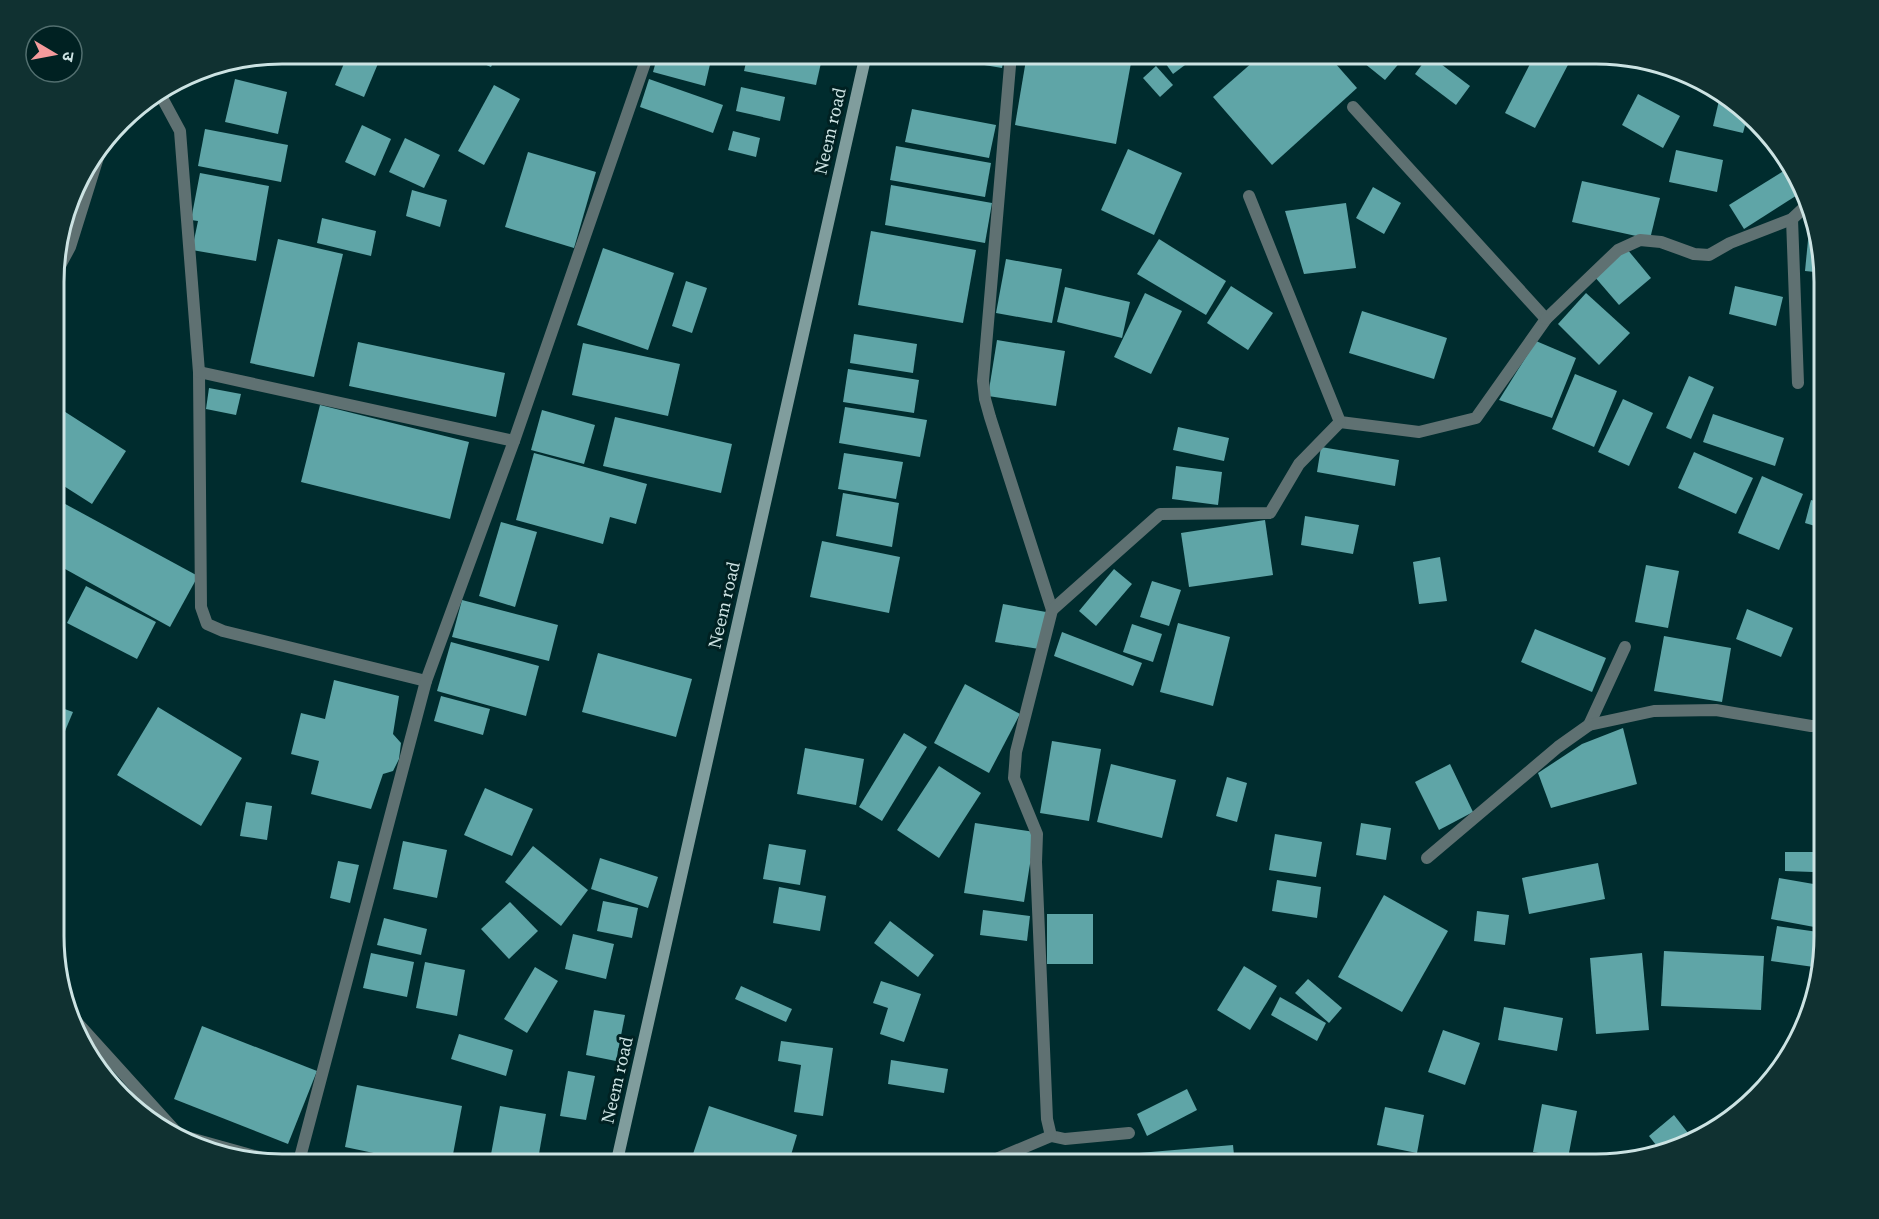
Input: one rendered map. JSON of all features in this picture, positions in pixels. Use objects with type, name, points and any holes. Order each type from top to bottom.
[{"type":"main road","name":"Neem road","points":[[618,1154],[864,64]]},
{"type":"street","points":[[301,1154],[426,681],[514,441],[645,64]]},
{"type":"street","points":[[1010,64],[983,381],[990,417],[1052,610],[1016,752],[1014,778],[1037,834],[1036,862],[1047,1119],[1051,1136]]},
{"type":"street","points":[[162,100],[180,131],[200,372],[201,608],[207,624],[223,631],[426,681]]},
{"type":"street","points":[[1353,107],[1546,319]]},
{"type":"street","points":[[72,224],[87,186]]},
{"type":"street","points":[[1249,196],[1340,422]]},
{"type":"street","points":[[1340,422],[1419,432],[1476,418],[1546,319],[1618,249],[1640,240],[1661,242],[1694,254],[1709,255],[1730,243],[1792,219],[1802,210]]},
{"type":"street","points":[[1792,219],[1798,383]]},
{"type":"street","points":[[200,372],[514,441]]},
{"type":"street","points":[[1052,610],[1160,514],[1270,513],[1299,464],[1340,422]]},
{"type":"street","points":[[1590,725],[1625,647]]},
{"type":"street","points":[[1427,858],[1558,747],[1590,725],[1654,711],[1716,710],[1814,726]]},
{"type":"street","points":[[87,1032],[167,1121]]},
{"type":"street","points":[[1008,1154],[1051,1136],[1065,1139],[1129,1134]]},
{"type":"building","points":[[344,64],[378,64],[364,97],[335,85]]},
{"type":"building","points":[[655,64],[710,64],[705,86],[653,72]]},
{"type":"building","points":[[746,64],[821,64],[816,85],[744,71]]},
{"type":"building","points":[[978,64],[1003,64],[1002,68]]},
{"type":"building","points":[[1025,64],[1131,64],[1116,144],[1015,125]]},
{"type":"building","points":[[1166,64],[1186,64],[1173,74]]},
{"type":"building","points":[[1251,64],[1336,64],[1357,88],[1272,165],[1213,97]]},
{"type":"building","points":[[1365,64],[1399,64],[1385,80]]},
{"type":"building","points":[[1422,64],[1441,64],[1470,86],[1456,105],[1415,74]]},
{"type":"building","points":[[1530,64],[1568,64],[1535,128],[1505,113]]},
{"type":"building","points":[[1156,66],[1173,85],[1160,97],[1143,78]]},
{"type":"building","points":[[235,79],[287,92],[278,134],[225,122]]},
{"type":"building","points":[[649,79],[723,105],[713,133],[640,107]]},
{"type":"building","points":[[494,85],[520,99],[484,165],[458,151]]},
{"type":"building","points":[[741,87],[785,97],[780,121],[736,111]]},
{"type":"building","points":[[1638,94],[1680,116],[1663,148],[1622,125]]},
{"type":"building","points":[[1719,102],[1746,124],[1743,133],[1713,126]]},
{"type":"building","points":[[912,109],[996,125],[989,158],[905,142]]},
{"type":"building","points":[[362,125],[391,139],[375,176],[345,162]]},
{"type":"building","points":[[205,129],[288,145],[281,182],[198,166]]},
{"type":"building","points":[[733,131],[760,138],[756,157],[728,150]]},
{"type":"building","points":[[405,138],[440,155],[424,188],[389,172]]},
{"type":"building","points":[[896,146],[991,163],[985,197],[890,180]]},
{"type":"building","points":[[1128,149],[1182,173],[1154,235],[1101,210]]},
{"type":"building","points":[[1676,150],[1723,160],[1717,192],[1669,182]]},
{"type":"building","points":[[528,152],[596,172],[574,248],[505,227]]},
{"type":"building","points":[[1783,171],[1796,196],[1744,229],[1729,205]]},
{"type":"building","points":[[200,173],[269,186],[256,261],[192,250],[198,221],[191,220]]},
{"type":"building","points":[[1582,181],[1660,198],[1650,239],[1572,222]]},
{"type":"building","points":[[891,185],[992,203],[985,243],[885,225]]},
{"type":"building","points":[[1373,187],[1401,203],[1384,234],[1356,218]]},
{"type":"building","points":[[412,190],[447,200],[440,227],[406,216]]},
{"type":"building","points":[[1346,203],[1356,268],[1304,274],[1285,211]]},
{"type":"building","points":[[322,218],[376,231],[371,256],[317,243]]},
{"type":"building","points":[[871,231],[976,250],[963,323],[858,305]]},
{"type":"building","points":[[1809,234],[1814,272],[1805,271]]},
{"type":"building","points":[[278,239],[343,254],[314,377],[250,363]]},
{"type":"building","points":[[1159,239],[1226,281],[1206,315],[1137,274]]},
{"type":"building","points":[[603,248],[674,273],[648,350],[577,325]]},
{"type":"building","points":[[1627,249],[1651,278],[1619,305],[1594,276]]},
{"type":"building","points":[[1006,259],[1062,269],[1052,323],[996,313]]},
{"type":"building","points":[[686,281],[707,288],[692,333],[672,326]]},
{"type":"building","points":[[1231,286],[1273,313],[1248,350],[1207,323]]},
{"type":"building","points":[[1735,286],[1783,297],[1776,326],[1729,314]]},
{"type":"building","points":[[1065,287],[1130,302],[1122,338],[1057,322]]},
{"type":"building","points":[[1145,293],[1182,311],[1151,374],[1114,357]]},
{"type":"building","points":[[1586,293],[1630,333],[1599,365],[1558,324]]},
{"type":"building","points":[[1362,311],[1447,338],[1434,379],[1349,353]]},
{"type":"building","points":[[854,334],[917,344],[913,373],[850,363]]},
{"type":"building","points":[[997,340],[1065,351],[1056,406],[988,396]]},
{"type":"building","points":[[1536,341],[1576,358],[1552,418],[1499,400]]},
{"type":"building","points":[[358,342],[505,373],[496,417],[349,386]]},
{"type":"building","points":[[583,343],[680,364],[668,416],[572,395]]},
{"type":"building","points":[[848,369],[919,380],[914,413],[843,402]]},
{"type":"building","points":[[1575,374],[1617,391],[1594,447],[1552,429]]},
{"type":"building","points":[[1689,376],[1714,387],[1691,439],[1666,428]]},
{"type":"building","points":[[209,388],[241,394],[236,415],[206,409]]},
{"type":"building","points":[[1623,399],[1653,413],[1629,466],[1598,452]]},
{"type":"building","points":[[320,405],[469,442],[450,519],[301,482]]},
{"type":"building","points":[[845,407],[927,420],[920,457],[839,443]]},
{"type":"building","points":[[542,410],[595,425],[584,464],[531,450]]},
{"type":"building","points":[[64,411],[126,451],[92,504],[64,486]]},
{"type":"building","points":[[1713,414],[1784,438],[1775,466],[1703,442]]},
{"type":"building","points":[[615,417],[732,444],[721,493],[603,466]]},
{"type":"building","points":[[1178,427],[1229,438],[1224,461],[1173,450]]},
{"type":"building","points":[[1321,447],[1399,460],[1395,486],[1317,472]]},
{"type":"building","points":[[1694,452],[1753,478],[1736,514],[1678,488]]},
{"type":"building","points":[[534,453],[647,484],[636,524],[610,517],[603,544],[516,520]]},
{"type":"building","points":[[844,453],[903,462],[896,499],[838,489]]},
{"type":"building","points":[[1176,466],[1222,472],[1218,505],[1172,499]]},
{"type":"building","points":[[1762,476],[1803,494],[1779,550],[1738,533]]},
{"type":"building","points":[[843,493],[899,503],[892,547],[836,536]]},
{"type":"building","points":[[1811,500],[1814,501],[1814,526],[1805,523]]},
{"type":"building","points":[[64,503],[198,576],[170,627],[64,568]]},
{"type":"building","points":[[1305,516],[1359,525],[1353,554],[1301,545]]},
{"type":"building","points":[[1265,520],[1273,575],[1189,587],[1181,533]]},
{"type":"building","points":[[501,522],[537,532],[515,607],[479,596]]},
{"type":"building","points":[[822,541],[900,557],[889,613],[810,597]]},
{"type":"building","points":[[1440,557],[1447,601],[1419,604],[1413,562]]},
{"type":"building","points":[[1646,565],[1679,571],[1668,628],[1635,622]]},
{"type":"building","points":[[1114,569],[1132,584],[1096,626],[1079,611]]},
{"type":"building","points":[[1152,581],[1181,590],[1169,626],[1140,617]]},
{"type":"building","points":[[86,586],[156,622],[137,659],[67,623]]},
{"type":"building","points":[[462,600],[558,625],[549,661],[452,637]]},
{"type":"building","points":[[1003,604],[1046,612],[1039,649],[995,642]]},
{"type":"building","points":[[1747,609],[1793,628],[1781,657],[1736,639]]},
{"type":"building","points":[[1178,623],[1230,637],[1213,706],[1160,692]]},
{"type":"building","points":[[1132,624],[1162,634],[1153,662],[1123,652]]},
{"type":"building","points":[[1535,629],[1606,658],[1592,692],[1521,662]]},
{"type":"building","points":[[1062,632],[1142,663],[1133,686],[1054,656]]},
{"type":"building","points":[[1664,636],[1731,648],[1722,702],[1654,691]]},
{"type":"building","points":[[451,642],[539,666],[526,716],[437,691]]},
{"type":"building","points":[[598,653],[692,679],[676,737],[582,712]]},
{"type":"building","points":[[334,680],[399,696],[393,734],[401,743],[399,759],[393,771],[383,774],[371,809],[311,794],[319,761],[291,754],[301,713],[325,719]]},
{"type":"building","points":[[965,684],[1020,714],[989,773],[934,743]]},
{"type":"building","points":[[441,696],[490,709],[483,735],[434,721]]},
{"type":"building","points":[[158,707],[242,758],[201,826],[117,775]]},
{"type":"building","points":[[64,709],[73,712],[64,733]]},
{"type":"building","points":[[1623,728],[1637,784],[1551,808],[1538,773],[1582,744]]},
{"type":"building","points":[[904,733],[927,747],[882,821],[859,807]]},
{"type":"building","points":[[1052,741],[1101,749],[1089,821],[1040,813]]},
{"type":"building","points":[[805,748],[864,759],[856,805],[797,794]]},
{"type":"building","points":[[1111,764],[1176,780],[1162,838],[1097,822]]},
{"type":"building","points":[[1450,764],[1473,812],[1439,830],[1415,782]]},
{"type":"building","points":[[939,766],[981,793],[939,858],[897,830]]},
{"type":"building","points":[[1227,777],[1247,783],[1237,822],[1216,816]]},
{"type":"building","points":[[485,788],[533,809],[512,856],[464,835]]},
{"type":"building","points":[[246,802],[272,806],[267,840],[240,836]]},
{"type":"building","points":[[975,823],[1035,832],[1024,902],[964,893]]},
{"type":"building","points":[[1361,823],[1391,828],[1386,860],[1356,855]]},
{"type":"building","points":[[1275,834],[1322,842],[1316,877],[1269,870]]},
{"type":"building","points":[[403,841],[447,850],[437,898],[393,889]]},
{"type":"building","points":[[769,844],[806,850],[800,885],[763,879]]},
{"type":"building","points":[[533,846],[588,890],[561,926],[505,882]]},
{"type":"building","points":[[1785,852],[1814,852],[1813,872],[1785,871]]},
{"type":"building","points":[[600,858],[658,877],[648,908],[591,889]]},
{"type":"building","points":[[338,861],[359,865],[350,903],[330,898]]},
{"type":"building","points":[[1598,863],[1605,899],[1529,914],[1522,878]]},
{"type":"building","points":[[1779,878],[1814,884],[1814,927],[1771,919]]},
{"type":"building","points":[[1277,880],[1321,887],[1317,918],[1272,911]]},
{"type":"building","points":[[779,887],[826,896],[820,931],[773,923]]},
{"type":"building","points":[[1384,895],[1448,931],[1402,1012],[1338,977]]},
{"type":"building","points":[[603,901],[638,908],[632,938],[597,931]]},
{"type":"building","points":[[510,902],[538,931],[509,959],[481,929]]},
{"type":"building","points":[[983,910],[1030,916],[1027,941],[980,935]]},
{"type":"building","points":[[1477,911],[1509,915],[1505,945],[1474,941]]},
{"type":"building","points":[[1047,914],[1093,914],[1093,964],[1047,964]]},
{"type":"building","points":[[384,918],[427,929],[421,955],[377,945]]},
{"type":"building","points":[[890,921],[934,955],[918,977],[874,943]]},
{"type":"building","points":[[1777,926],[1814,931],[1813,967],[1771,961]]},
{"type":"building","points":[[573,934],[614,944],[606,979],[565,969]]},
{"type":"building","points":[[1664,951],[1764,956],[1761,1010],[1661,1006]]},
{"type":"building","points":[[371,953],[414,962],[407,997],[363,988]]},
{"type":"building","points":[[1642,953],[1649,1030],[1596,1034],[1590,958]]},
{"type":"building","points":[[425,962],[465,970],[457,1016],[416,1008]]},
{"type":"building","points":[[1244,966],[1277,986],[1250,1030],[1217,1010]]},
{"type":"building","points":[[535,967],[558,981],[527,1033],[504,1019]]},
{"type":"building","points":[[1308,979],[1342,1008],[1329,1023],[1295,993]]},
{"type":"building","points":[[881,981],[921,994],[904,1042],[880,1034],[888,1008],[873,1003]]},
{"type":"building","points":[[741,986],[792,1009],[786,1022],[735,999]]},
{"type":"building","points":[[1280,997],[1326,1023],[1317,1041],[1271,1015]]},
{"type":"building","points":[[1504,1007],[1563,1018],[1557,1051],[1498,1040]]},
{"type":"building","points":[[594,1010],[625,1015],[616,1061],[586,1055]]},
{"type":"building","points":[[202,1026],[317,1071],[288,1144],[174,1099]]},
{"type":"building","points":[[1443,1030],[1480,1043],[1465,1085],[1428,1072]]},
{"type":"building","points":[[459,1034],[513,1050],[506,1076],[451,1059]]},
{"type":"building","points":[[781,1041],[833,1048],[823,1116],[794,1112],[801,1065],[778,1061]]},
{"type":"building","points":[[891,1060],[948,1069],[944,1093],[888,1084]]},
{"type":"building","points":[[568,1071],[595,1076],[586,1120],[560,1116]]},
{"type":"building","points":[[357,1085],[462,1106],[453,1154],[378,1154],[345,1147]]},
{"type":"building","points":[[1187,1089],[1197,1110],[1147,1136],[1137,1114]]},
{"type":"building","points":[[1542,1104],[1577,1111],[1569,1154],[1533,1152]]},
{"type":"building","points":[[500,1106],[546,1114],[539,1154],[491,1154]]},
{"type":"building","points":[[709,1106],[797,1135],[791,1154],[693,1154]]},
{"type":"building","points":[[1385,1107],[1424,1115],[1417,1153],[1377,1145]]},
{"type":"building","points":[[1674,1115],[1688,1133],[1657,1146],[1649,1136]]},
{"type":"building","points":[[1233,1145],[1234,1154],[1139,1154]]}]
